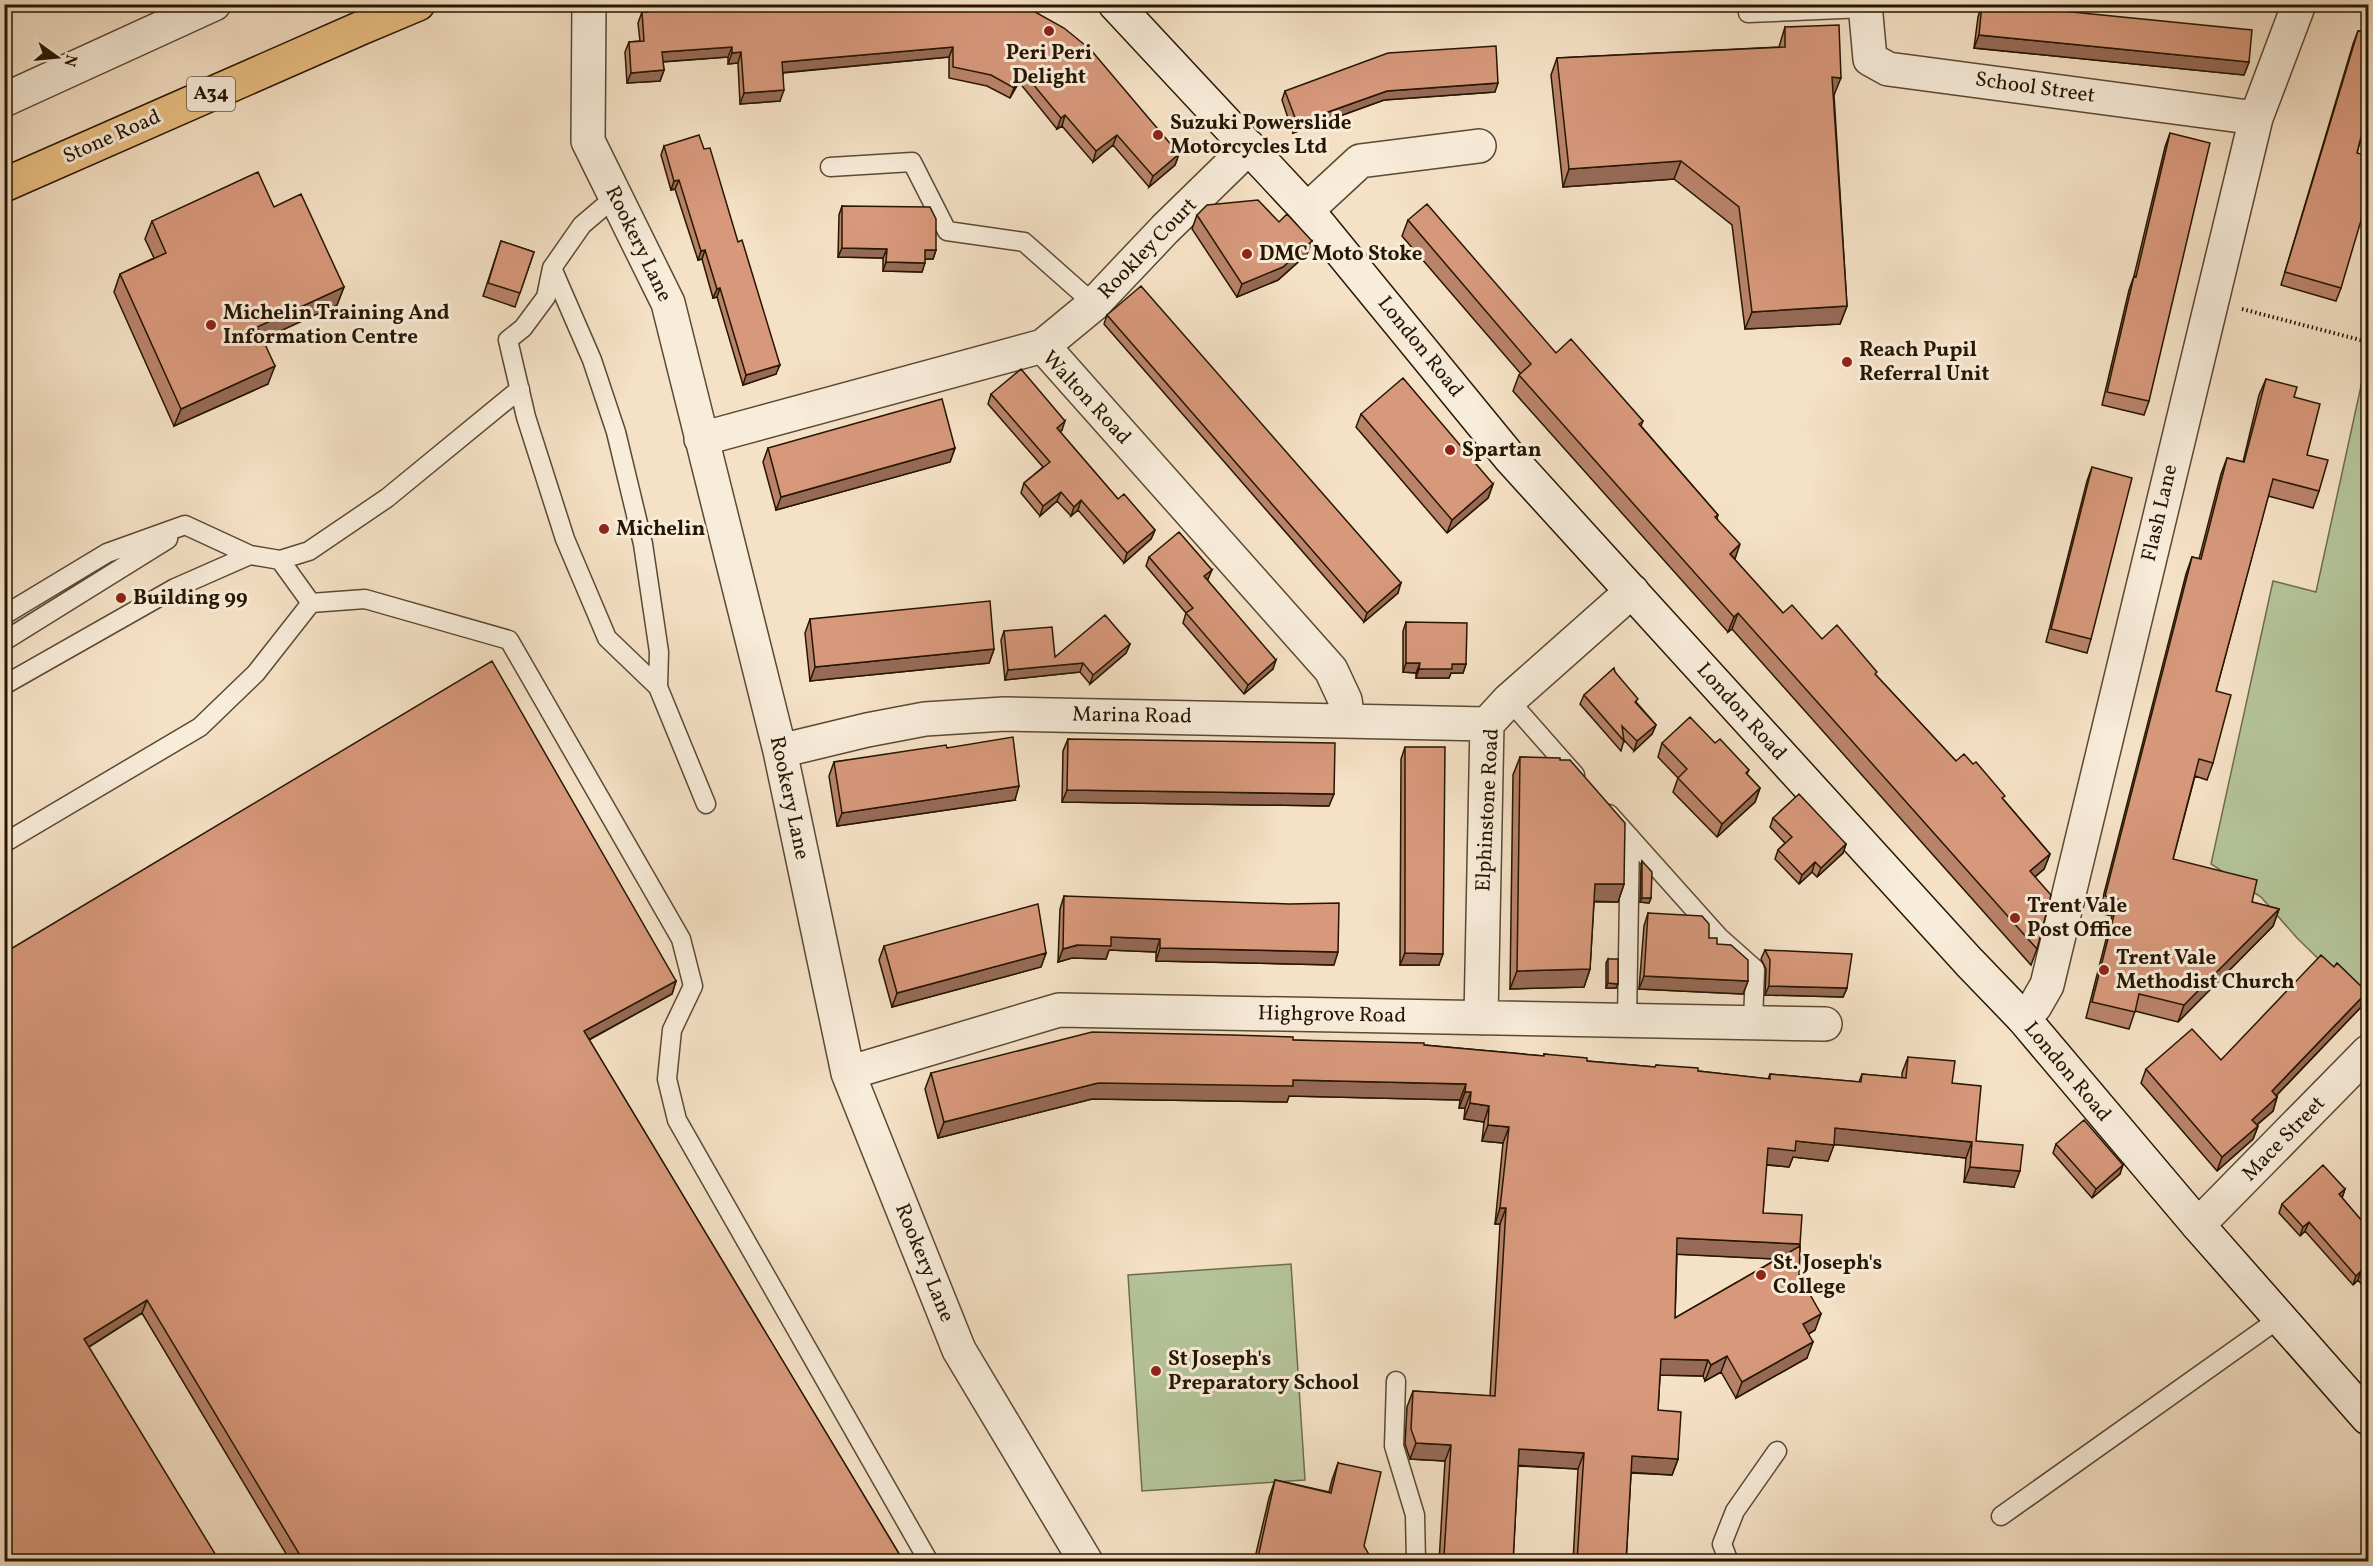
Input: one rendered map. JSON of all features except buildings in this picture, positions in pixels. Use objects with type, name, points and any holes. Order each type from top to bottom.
[{"type":"highway","name":"Stone Road","points":[[4,185],[418,4]]},
{"type":"street","points":[[4,99],[214,4]]},
{"type":"street","name":"Rookery Lane","points":[[589,4],[588,141],[668,303],[780,751],[848,1073],[959,1350],[1086,1562]]},
{"type":"street","name":"London Road","points":[[1115,4],[1307,210],[1511,459],[2022,1018],[2198,1226],[2368,1418]]},
{"type":"street","name":"Flash Lane","points":[[2022,1018],[2035,1006],[2047,985],[2256,118],[2299,4]]},
{"type":"street","name":"School Street","points":[[1865,6],[1870,59],[1888,69],[2256,118]]},
{"type":"street","points":[[1307,210],[1360,161],[1479,146]]},
{"type":"street","name":"Rookley Court","points":[[1043,346],[1094,304],[1165,229],[1249,147]]},
{"type":"street","name":"Walton Road","points":[[701,439],[1043,346],[1331,670],[1345,700],[1348,720]]},
{"type":"street","name":"Elphinstone Road","points":[[1481,1018],[1498,712],[1632,591]]},
{"type":"street","name":"Marina Road","points":[[780,751],[867,730],[926,719],[1004,714],[1348,720],[1498,712]]},
{"type":"street","name":"Highgrove Road","points":[[848,1073],[1059,1010],[1825,1024]]},
{"type":"street","name":"Mace Street","points":[[2198,1226],[2368,1052]]},
{"type":"lane","points":[[1748,13],[1865,6]]},
{"type":"lane","points":[[830,167],[912,162],[947,231],[1024,242],[1094,304]]},
{"type":"lane","points":[[615,197],[582,225],[552,268],[546,297],[523,328],[508,340],[526,417],[565,539],[607,638],[658,687]]},
{"type":"lane","points":[[552,268],[592,360],[616,432],[642,544],[658,652],[658,687],[706,804]]},
{"type":"lane","points":[[4,615],[107,553],[185,525],[250,555],[279,560],[309,551],[387,498],[519,388]]},
{"type":"lane","points":[[4,641],[188,526]]},
{"type":"lane","points":[[4,685],[175,588],[250,555]]},
{"type":"lane","points":[[279,560],[311,603]]},
{"type":"lane","points":[[4,843],[200,727],[256,673],[311,603],[365,599],[509,640],[681,939],[693,986],[672,1030],[667,1079],[677,1120],[929,1562]]},
{"type":"lane","points":[[1498,712],[1584,786]]},
{"type":"lane","points":[[1600,803],[1719,937],[1755,969],[1753,1022]]},
{"type":"lane","points":[[1628,1020],[1630,837]]},
{"type":"lane","points":[[2001,1516],[2280,1318]]},
{"type":"lane","points":[[1396,1381],[1394,1446],[1415,1515],[1416,1562]]},
{"type":"lane","points":[[1728,1562],[1722,1544],[1735,1511],[1777,1451]]},
{"type":"path","points":[[2211,301],[2368,342]]},
{"type":"green space","points":[[2368,354],[2368,1007],[2297,938],[2261,897],[2211,864],[2273,581],[2316,592]]},
{"type":"green space","points":[[1291,1264],[1305,1480],[1142,1491],[1128,1275]]},
{"type":"place","name":"Peri Peri Delight","points":[[1049,31]]},
{"type":"place","name":"Suzuki Powerslide Motorcycles Ltd","points":[[1158,135]]},
{"type":"place","name":"DMC Moto Stoke","points":[[1247,254]]},
{"type":"place","name":"Michelin Training And Information Centre","points":[[211,325]]},
{"type":"place","name":"Reach Pupil Referral Unit","points":[[1847,362]]},
{"type":"place","name":"Spartan","points":[[1450,450]]},
{"type":"place","name":"Michelin","points":[[604,529]]},
{"type":"place","name":"Building 99","points":[[121,598]]},
{"type":"place","name":"Trent Vale Post Office","points":[[2015,918]]},
{"type":"place","name":"Trent Vale Methodist Church","points":[[2104,970]]},
{"type":"place","name":"St. Joseph's College","points":[[1761,1275]]},
{"type":"place","name":"St Joseph's Preparatory School","points":[[1156,1371]]}]
